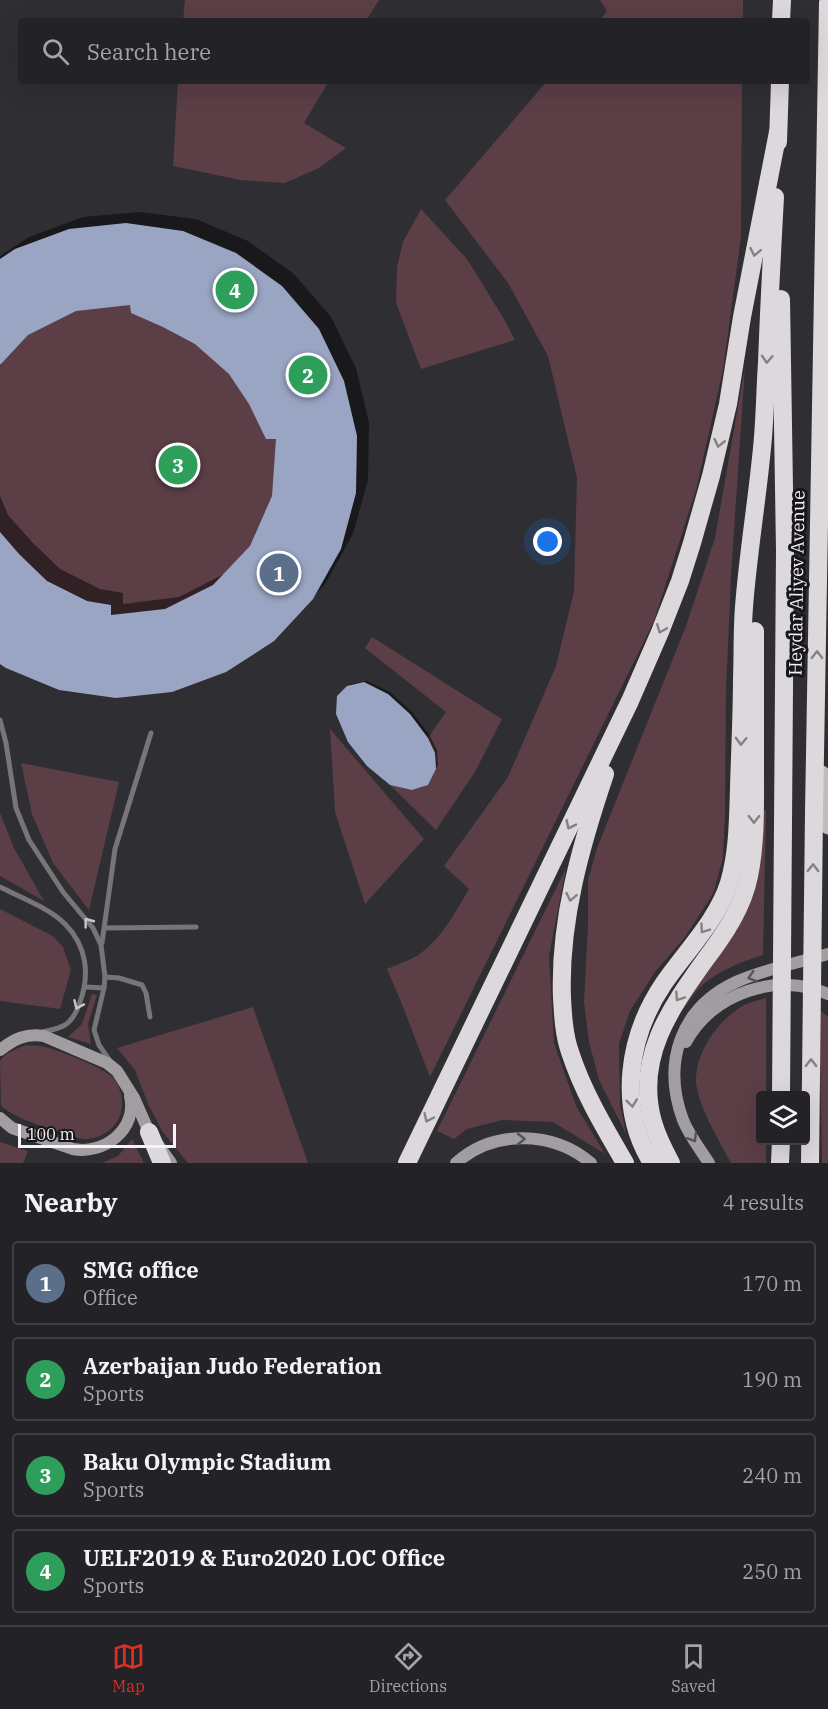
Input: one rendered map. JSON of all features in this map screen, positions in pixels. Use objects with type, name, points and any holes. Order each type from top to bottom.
[{"type":"highway","points":[[782,0],[782,18]]},
{"type":"highway","name":"Heydar Aliyev Avenue","points":[[810,1163],[828,3]]},
{"type":"highway","name":"Heydar Aliyev Avenue","points":[[780,84],[778,132],[785,551],[781,1091]]},
{"type":"highway","points":[[671,1163],[653,1123],[650,1106],[649,1069],[654,1047],[672,1007],[734,916],[749,877],[752,854],[756,606],[778,132]]},
{"type":"highway","points":[[407,1163],[630,701],[680,581],[693,543],[728,404],[742,317],[778,132]]},
{"type":"highway","points":[[652,1163],[640,1141],[634,1122],[630,1084],[633,1055],[640,1027],[648,1010],[664,983],[707,926],[728,885],[733,865],[736,845],[742,712],[744,609],[763,446]]},
{"type":"highway","points":[[625,1163],[598,1118],[569,1050],[563,1018],[561,980],[564,941],[580,852],[630,701]]},
{"type":"highway","points":[[148,1132],[162,1163]]},
{"type":"highway","points":[[780,1163],[781,1145]]},
{"type":"main road","points":[[816,713],[828,781]]},
{"type":"main road","points":[[816,713],[828,827]]},
{"type":"main road","points":[[709,1163],[684,1123],[676,1096],[676,1056],[683,1033],[697,1009],[708,999],[737,982],[828,954]]},
{"type":"main road","points":[[675,1071],[688,1039],[698,1024],[715,1008],[731,998],[752,989],[770,985],[796,986],[827,994]]},
{"type":"main road","points":[[0,1050],[24,1035]]},
{"type":"main road","points":[[0,1044],[24,1035],[44,1036],[107,1063],[117,1071],[126,1084],[148,1132],[171,1163]]},
{"type":"main road","points":[[0,1118],[6,1126],[73,1149],[82,1151],[105,1145],[122,1131],[128,1122],[132,1102],[126,1084]]},
{"type":"main road","points":[[456,1163],[466,1154],[484,1144],[505,1139],[529,1138],[553,1142],[580,1154],[591,1163]]},
{"type":"lane","points":[[0,720],[16,808],[29,840],[63,892],[93,928],[101,945]]},
{"type":"lane","points":[[117,1071],[99,1045],[94,1030],[105,977],[101,945],[115,849],[151,734]]},
{"type":"lane","points":[[0,887],[52,914],[65,924],[76,938],[87,970],[86,987],[79,1007],[72,1018],[64,1026],[24,1035]]},
{"type":"lane","points":[[104,928],[196,927]]},
{"type":"lane","points":[[105,977],[119,978],[142,985],[146,993],[150,1017]]},
{"type":"lane","points":[[86,987],[104,988]]},
{"type":"shaded area","points":[[185,0],[379,0],[368,18],[183,18]]},
{"type":"shaded area","points":[[600,0],[743,0],[743,18],[601,18],[607,11]]},
{"type":"shaded area","points":[[178,84],[327,84],[304,123],[346,148],[319,168],[285,183],[240,180],[173,166]]},
{"type":"shaded area","points":[[544,84],[742,84],[741,237],[723,370],[696,490],[654,621],[430,1077],[387,969],[413,958],[431,945],[452,918],[469,889],[444,866],[508,777],[556,666],[574,591],[577,478],[548,356],[508,283],[445,200]]},
{"type":"shaded area","points":[[421,209],[467,259],[515,340],[421,369],[396,303],[397,267],[403,242]]},
{"type":"shaded area","points":[[69,229],[183,231],[236,253],[282,286],[319,329],[344,381],[357,436],[356,493],[313,599],[274,641],[226,672],[172,692],[59,689],[0,664],[0,259],[15,249]]},
{"type":"shaded area","points":[[745,367],[731,576],[723,858],[713,894],[685,937],[655,972],[630,1011],[619,1044],[620,1104],[626,1134],[599,1080],[589,1042],[584,1002],[588,880],[597,848],[686,626],[715,538]]},
{"type":"shaded area","points":[[372,637],[502,719],[475,772],[436,830],[390,785],[412,790],[428,785],[435,762],[428,738],[446,712],[365,648]]},
{"type":"shaded area","points":[[330,729],[424,839],[365,904],[335,812]]},
{"type":"shaded area","points":[[21,763],[119,782],[89,910],[53,863],[32,814]]},
{"type":"shaded area","points":[[763,810],[766,810],[763,955],[736,965],[710,979],[696,992],[673,1023],[719,953]]},
{"type":"shaded area","points":[[0,813],[14,848],[44,901],[0,876]]},
{"type":"shaded area","points":[[566,868],[549,956],[554,1043],[576,1106],[605,1154],[553,1122],[502,1120],[467,1129],[454,1139],[437,1131]]},
{"type":"shaded area","points":[[0,909],[53,936],[63,947],[71,970],[60,1009],[0,1001]]},
{"type":"shaded area","points":[[92,994],[97,995],[88,1024],[91,1044],[68,1037],[82,1024]]},
{"type":"shaded area","points":[[766,998],[766,1091],[756,1091],[756,1145],[766,1145],[766,1163],[731,1163],[710,1123],[697,1091],[697,1070],[710,1037],[734,1011]]},
{"type":"shaded area","points":[[253,1007],[308,1163],[188,1163],[162,1131],[148,1104],[135,1070],[117,1048]]},
{"type":"shaded area","points":[[819,1009],[828,1017],[828,1163],[822,1163]]},
{"type":"shaded area","points":[[26,1045],[67,1054],[101,1069],[114,1079],[120,1089],[122,1109],[119,1118],[106,1133],[86,1139],[68,1136],[25,1120],[1,1106],[0,1061],[8,1053]]},
{"type":"shaded area","points":[[132,1139],[144,1163],[102,1163],[118,1156]]},
{"type":"shaded area","points":[[0,1142],[28,1151],[23,1163],[0,1163]]},
{"type":"building","points":[[126,223],[183,231],[236,253],[282,286],[319,329],[344,381],[357,436],[356,493],[341,549],[313,599],[274,641],[226,672],[172,692],[116,698],[59,690],[0,664],[0,532],[47,581],[87,601],[111,605],[111,615],[165,609],[213,585],[250,546],[272,496],[276,439],[266,439],[249,404],[229,374],[195,344],[131,313],[130,305],[76,311],[28,335],[0,365],[0,259],[15,249],[69,229]]},
{"type":"building","points":[[364,682],[388,694],[410,714],[428,738],[435,753],[436,769],[428,785],[412,790],[390,785],[367,766],[348,742],[336,714],[337,696],[347,686]]},
{"type":"place","name":"UELF2019 & Euro2020 LOC Office","points":[[235,290]]},
{"type":"place","name":"Azerbaijan Judo Federation","points":[[308,375]]},
{"type":"place","name":"Baku Olympic Stadium","points":[[178,465]]},
{"type":"place","name":"SMG office","points":[[279,573]]}]
